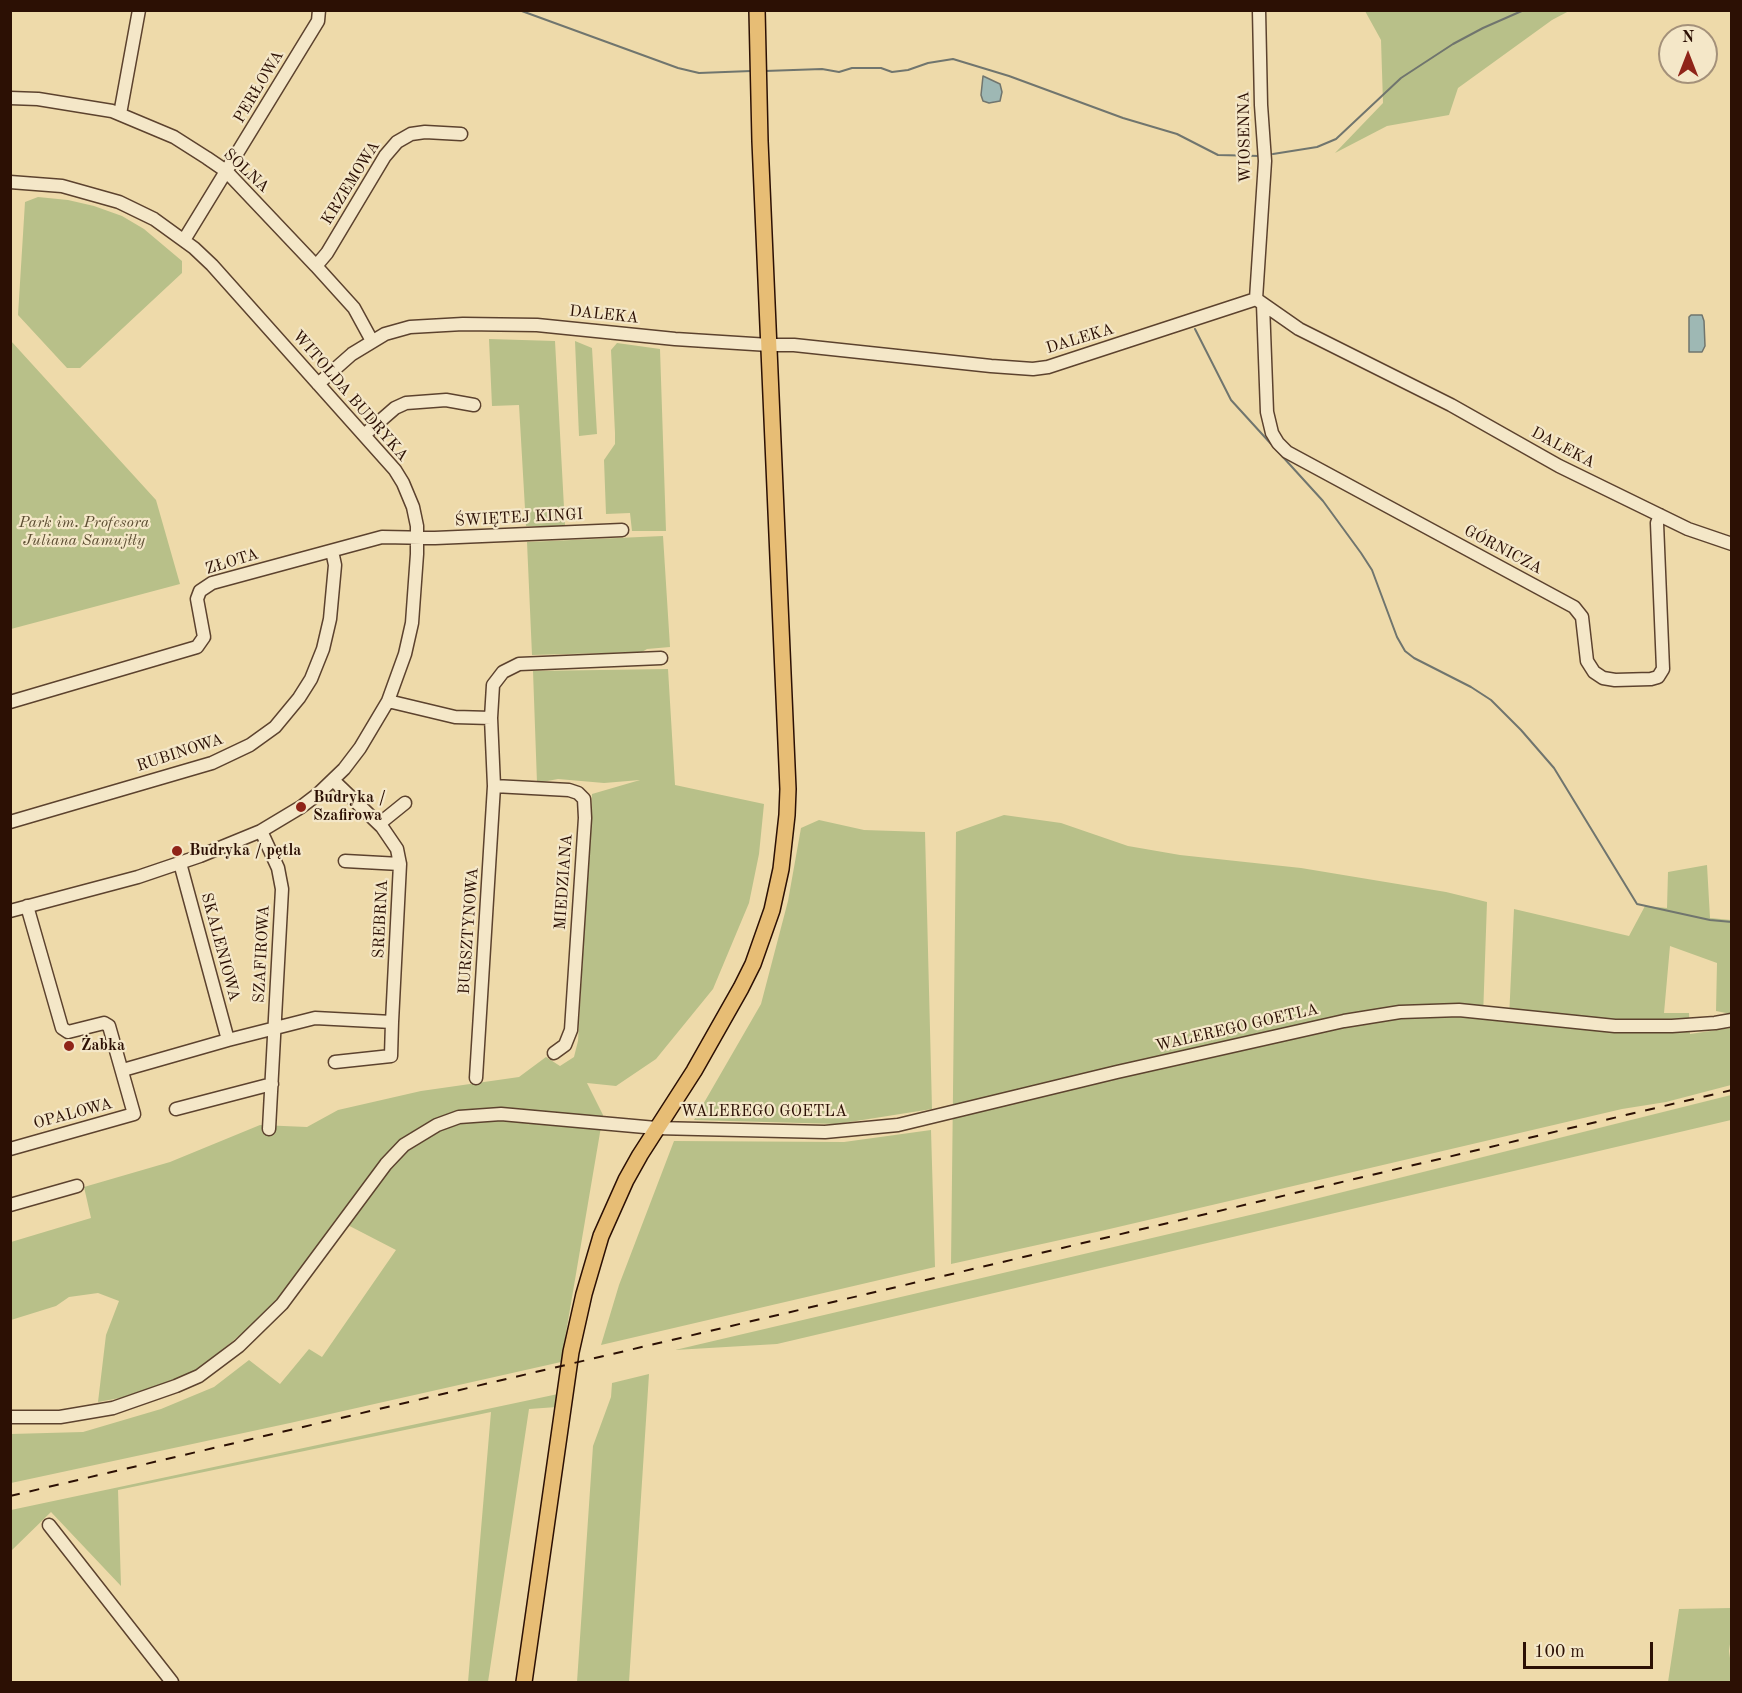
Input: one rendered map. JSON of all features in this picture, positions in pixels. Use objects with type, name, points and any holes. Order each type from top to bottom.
[{"type":"main road","points":[[524,1683],[571,1352],[584,1294],[601,1236],[626,1180],[656,1128],[694,1071],[753,964],[772,910],[781,869],[788,789],[760,141],[758,10]]},
{"type":"street","points":[[120,114],[139,10]]},
{"type":"street","name":"PERŁOWA","points":[[184,240],[318,21],[319,10]]},
{"type":"street","name":"WIOSENNA","points":[[1259,10],[1265,161],[1259,302]]},
{"type":"street","name":"SOLNA","points":[[10,98],[38,99],[120,114],[174,138],[226,171],[354,308],[372,341]]},
{"type":"street","name":"KRZEMOWA","points":[[316,266],[325,257],[385,156],[397,142],[411,134],[425,132],[461,134]]},
{"type":"street","name":"WITOLDA BUDRYKA","points":[[10,182],[62,186],[103,196],[141,211],[184,240],[212,265],[395,470],[413,507],[416,537],[416,585],[412,623],[405,654],[388,701],[360,748],[333,780],[301,807],[261,831],[138,877],[10,911]]},
{"type":"street","name":"DALEKA","points":[[318,384],[352,354],[372,341],[385,334],[410,327],[474,324],[568,327],[675,339],[794,345],[1033,369],[1048,367],[1259,302],[1299,329],[1451,405],[1559,466],[1688,529],[1731,544]]},
{"type":"street","name":"GÓRNICZA","points":[[1259,302],[1267,412],[1270,428],[1278,443],[1287,452],[1574,607],[1584,622],[1587,661],[1594,672],[1603,678],[1651,679],[1658,677],[1663,669],[1657,523],[1660,515]]},
{"type":"street","points":[[364,435],[394,408],[406,403],[446,400],[474,405]]},
{"type":"street","name":"ŚWIĘTEJ KINGI","points":[[416,537],[622,530]]},
{"type":"street","name":"ZŁOTA","points":[[10,702],[197,647],[204,636],[197,599],[200,591],[207,585],[382,537],[416,537]]},
{"type":"street","name":"RUBINOWA","points":[[10,822],[212,763],[250,745],[276,727],[311,679],[323,649],[330,619],[334,576],[335,565],[332,551]]},
{"type":"street","name":"BURSZTYNOWA","points":[[476,1078],[494,786],[491,717],[493,685],[497,678],[510,667],[519,664],[661,658]]},
{"type":"street","points":[[388,701],[455,717],[491,717]]},
{"type":"street","name":"SREBRNA","points":[[333,780],[379,824],[392,840],[397,849],[400,864],[391,1056],[335,1062]]},
{"type":"street","name":"MIEDZIANA","points":[[494,786],[557,788],[578,793],[584,799],[585,818],[571,1030],[565,1045],[554,1053]]},
{"type":"street","points":[[379,824],[405,803]]},
{"type":"street","name":"SZAFIROWA","points":[[261,831],[278,868],[282,889],[269,1128]]},
{"type":"street","points":[[345,861],[400,864]]},
{"type":"street","name":"SKALENIOWA","points":[[180,863],[228,1040]]},
{"type":"street","points":[[27,906],[62,1028],[68,1032],[107,1024],[111,1029],[123,1070],[310,1019],[392,1022]]},
{"type":"street","name":"WALEREGO GOETLA","points":[[10,1417],[60,1417],[113,1408],[199,1376],[239,1346],[282,1304],[386,1164],[404,1145],[437,1125],[459,1118],[501,1113],[656,1128],[825,1132],[898,1125],[1106,1074],[1344,1021],[1400,1012],[1459,1010],[1616,1026],[1672,1026],[1731,1020]]},
{"type":"street","name":"OPALOWA","points":[[10,1149],[134,1114],[123,1070]]},
{"type":"street","points":[[176,1109],[272,1084]]},
{"type":"street","points":[[10,1205],[77,1186]]},
{"type":"street","points":[[49,1525],[172,1683]]},
{"type":"green space","points":[[1365,11],[1569,11],[1552,20],[1458,88],[1449,115],[1387,126],[1335,153],[1383,103],[1381,40]]},
{"type":"green space","points":[[38,197],[68,200],[122,216],[144,229],[182,261],[182,273],[80,368],[67,368],[18,315],[25,202]]},
{"type":"green space","points":[[489,339],[555,341],[565,526],[526,526],[519,405],[492,406]]},
{"type":"green space","name":"Park im. Profesora Juliana Samujłły","points":[[11,341],[156,500],[180,584],[11,629]]},
{"type":"green space","points":[[575,341],[592,348],[597,434],[579,436]]},
{"type":"green space","points":[[617,343],[660,349],[666,531],[632,531],[630,513],[606,514],[604,460],[615,444],[611,350]]},
{"type":"green space","points":[[663,536],[670,647],[647,649],[642,652],[532,655],[527,542]]},
{"type":"green space","points":[[668,669],[675,785],[764,804],[759,854],[749,903],[713,989],[656,1059],[616,1086],[587,1083],[603,1115],[561,1362],[11,1483],[11,1434],[83,1432],[161,1409],[214,1387],[249,1360],[280,1384],[309,1349],[322,1357],[396,1250],[336,1219],[274,1307],[194,1373],[136,1395],[98,1402],[106,1335],[119,1301],[98,1293],[69,1297],[56,1306],[11,1320],[11,1242],[91,1218],[84,1187],[170,1162],[260,1125],[307,1127],[338,1110],[421,1091],[519,1077],[546,1057],[560,1066],[574,1057],[578,1041],[592,794],[640,780],[604,783],[558,779],[537,783],[533,671]]},
{"type":"green space","points":[[1004,815],[1061,823],[1128,846],[1180,855],[1301,868],[1446,892],[1487,902],[1483,1017],[1509,1019],[1514,909],[1629,936],[1645,906],[1667,908],[1668,872],[1707,865],[1710,918],[1731,920],[1731,1014],[1716,1011],[1717,963],[1670,946],[1664,1013],[1689,1013],[1690,1034],[1731,1028],[1731,1085],[1666,1102],[1622,1109],[951,1264],[956,832]]},
{"type":"green space","points":[[819,820],[864,830],[925,832],[932,1109],[837,1124],[694,1120],[761,1004],[788,901],[801,828]]},
{"type":"green space","points":[[1731,1095],[1731,1120],[777,1344],[675,1350],[1267,1211]]},
{"type":"green space","points":[[931,1130],[935,1267],[601,1345],[619,1285],[674,1141],[844,1142]]},
{"type":"green space","points":[[649,1374],[629,1682],[577,1682],[593,1446],[611,1397],[612,1383]]},
{"type":"green space","points":[[558,1394],[557,1407],[529,1409],[488,1682],[468,1682],[491,1412],[118,1490],[121,1586],[51,1512],[11,1551],[11,1510]]},
{"type":"green space","points":[[1731,1608],[1729,1651],[1731,1682],[1668,1682],[1679,1609]]},
{"type":"water","points":[[983,76],[1000,84],[1002,92],[1000,101],[989,103],[983,101],[981,95]]},
{"type":"water","points":[[1702,315],[1704,321],[1705,346],[1702,352],[1689,352],[1689,317]]},
{"type":"waterway","points":[[519,10],[678,68],[699,73],[751,71]]},
{"type":"waterway","points":[[1273,154],[1317,147],[1336,139],[1401,78],[1453,44],[1524,10]]},
{"type":"waterway","points":[[765,71],[822,69],[839,72],[852,68],[881,68],[892,72],[953,59],[1009,76],[1123,118],[1177,134],[1218,155],[1260,156]]},
{"type":"waterway","points":[[1195,329],[1231,400],[1323,501],[1361,553],[1372,570],[1397,637],[1405,651],[1491,700],[1521,730],[1554,768],[1637,904],[1710,920],[1732,922]]},
{"type":"railway","points":[[10,1496],[1732,1090]]},
{"type":"place","name":"Budryka / Szafirowa","points":[[301,807]]},
{"type":"place","name":"Budryka / pętla","points":[[177,851]]},
{"type":"place","name":"Żabka","points":[[69,1046]]}]
